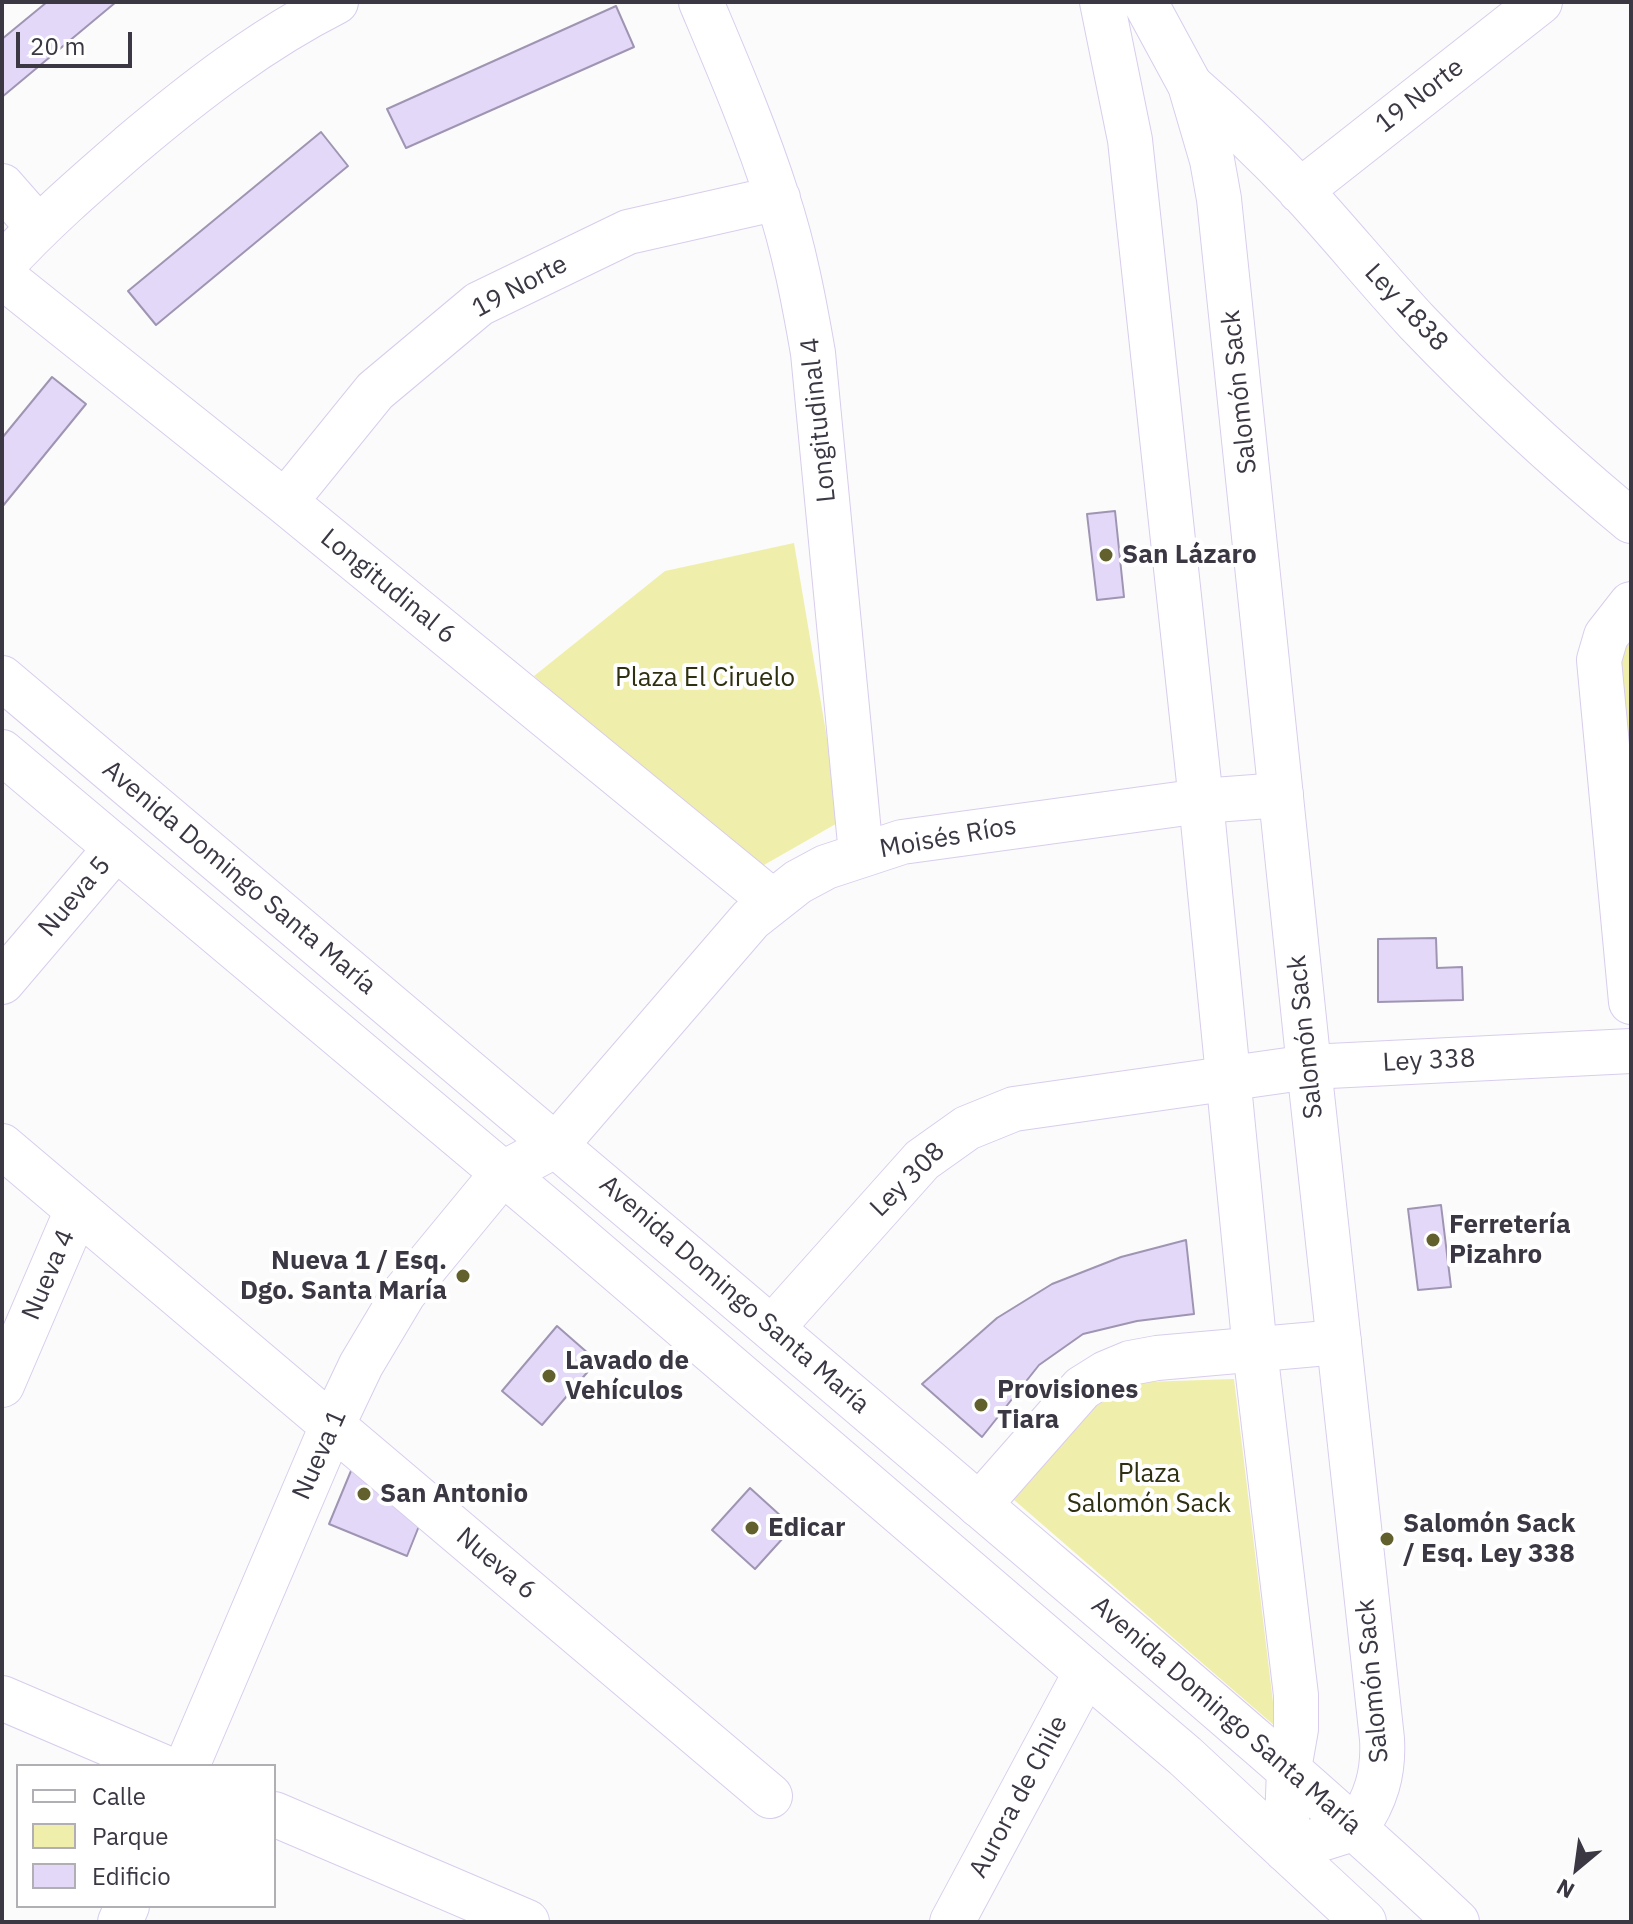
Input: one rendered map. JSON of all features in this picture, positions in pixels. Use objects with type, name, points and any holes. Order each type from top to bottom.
[{"type":"street","name":"Longitudinal 4","points":[[701,2],[753,128],[778,198],[799,275],[813,353],[861,854]]},
{"type":"street","points":[[1102,2],[1130,140],[1201,801],[1255,1350],[1296,1695],[1286,1850]]},
{"type":"street","name":"Salomón Sack","points":[[1145,2],[1190,85],[1212,160],[1224,239],[1383,1758],[1376,1796],[1356,1828]]},
{"type":"street","name":"19 Norte","points":[[1300,191],[1540,2]]},
{"type":"street","points":[[2,266],[38,227],[163,118],[311,7]]},
{"type":"street","name":"Ley 1838","points":[[1190,85],[1228,118],[1300,191],[1470,375],[1631,521]]},
{"type":"street","points":[[2,186],[38,227]]},
{"type":"street","name":"19 Norte","points":[[285,502],[375,391],[479,304],[628,232],[778,198]]},
{"type":"street","name":"Longitudinal 6","points":[[2,276],[285,502],[772,901]]},
{"type":"street","points":[[1631,604],[1606,636],[1599,660],[1631,1002]]},
{"type":"street","name":"Avenida Domingo Santa María","points":[[2,678],[1289,1769],[1457,1922]]},
{"type":"street","points":[[2,752],[1185,1756],[1364,1922]]},
{"type":"street","name":"Moisés Ríos","points":[[502,1174],[556,1145],[751,919],[812,875],[861,854],[933,836],[1201,801],[1281,795]]},
{"type":"street","name":"Nueva 5","points":[[2,982],[116,848]]},
{"type":"street","name":"Ley 338","points":[[1229,1080],[1309,1067],[1631,1051]]},
{"type":"street","name":"Ley 308","points":[[772,1328],[902,1180],[943,1142],[967,1128],[1014,1109],[1039,1104],[1229,1080]]},
{"type":"street","name":"Nueva 6","points":[[2,1146],[770,1796]]},
{"type":"street","name":"Nueva 1","points":[[188,1764],[361,1365],[404,1293],[502,1174]]},
{"type":"street","name":"Nueva 4","points":[[2,1385],[77,1210]]},
{"type":"street","points":[[979,1505],[1061,1408],[1082,1388],[1106,1373],[1130,1363],[1157,1358],[1339,1342]]},
{"type":"street","name":"Aurora de Chile","points":[[952,1922],[1086,1672]]},
{"type":"street","points":[[2,1698],[156,1764]]},
{"type":"street","points":[[276,1815],[507,1918]]},
{"type":"street","points":[[1286,1850],[1356,1828]]},
{"type":"green space","name":"Plaza El Ciruelo","points":[[794,543],[841,821],[757,869],[534,676],[665,571]]},
{"type":"green space","points":[[1631,641],[1631,803],[1614,663]]},
{"type":"green space","name":"Plaza Salomón Sack","points":[[1234,1379],[1276,1727],[1013,1499],[1081,1413],[1143,1382]]},
{"type":"building","points":[[47,2],[116,2],[2,97],[2,39]]},
{"type":"building","points":[[616,6],[634,47],[406,148],[387,109]]},
{"type":"building","points":[[321,132],[348,166],[156,325],[128,291]]},
{"type":"building","points":[[52,377],[86,404],[2,507],[2,438]]},
{"type":"building","name":"San Lázaro","points":[[1115,511],[1124,597],[1097,600],[1087,514]]},
{"type":"building","points":[[1436,938],[1437,968],[1462,967],[1463,1000],[1378,1002],[1378,939]]},
{"type":"building","points":[[1441,1205],[1451,1287],[1418,1290],[1408,1209]]},
{"type":"building","points":[[1186,1240],[1194,1314],[1137,1321],[1083,1334],[1039,1365],[982,1437],[922,1384],[997,1318],[1052,1284],[1121,1257]]},
{"type":"building","name":"Lavado de Vehículos","points":[[557,1326],[597,1361],[542,1425],[502,1391]]},
{"type":"building","name":"San Antonio","points":[[353,1466],[421,1521],[407,1556],[329,1524]]},
{"type":"building","name":"Edicar","points":[[750,1488],[793,1527],[755,1569],[712,1530]]},
{"type":"place","name":"San Lázaro","points":[[1106,555]]},
{"type":"place","name":"Ferretería Pizahro","points":[[1433,1240]]},
{"type":"place","name":"Nueva 1 / Esq. Dgo. Santa María","points":[[463,1276]]},
{"type":"place","name":"Lavado de Vehículos","points":[[549,1376]]},
{"type":"place","name":"Provisiones Tiara","points":[[981,1405]]},
{"type":"place","name":"San Antonio","points":[[364,1494]]},
{"type":"place","name":"Edicar","points":[[752,1528]]},
{"type":"place","name":"Salomón Sack / Esq. Ley 338","points":[[1387,1539]]}]
